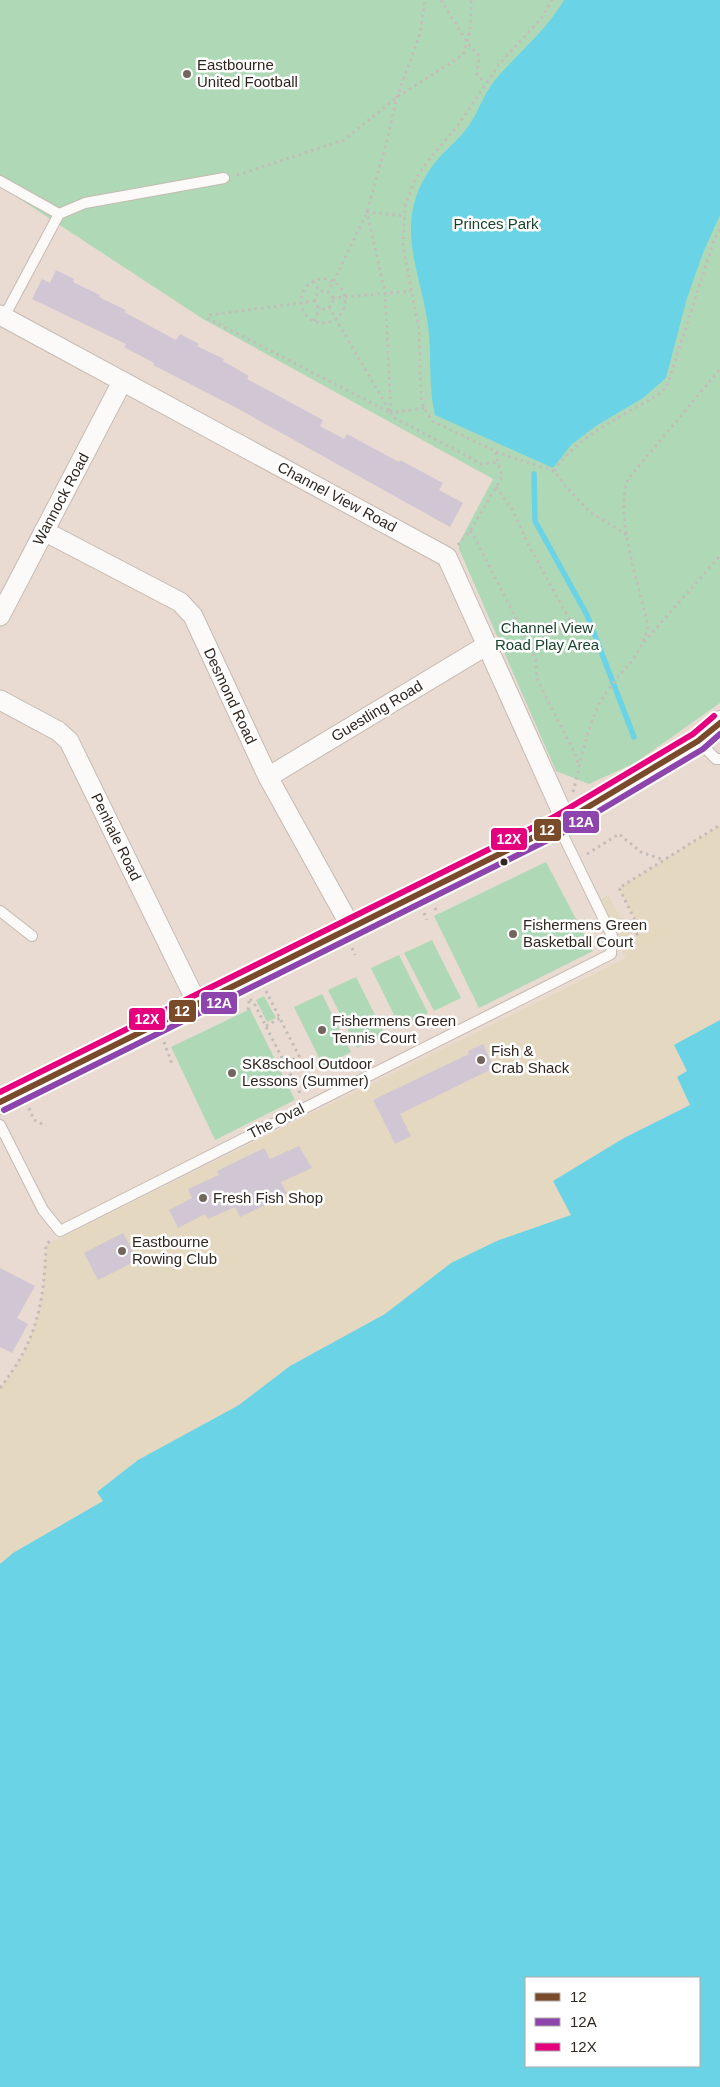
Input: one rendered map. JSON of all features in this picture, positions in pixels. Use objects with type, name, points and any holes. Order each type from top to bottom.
[{"type":"street","name":"Channel View Road","points":[[1,319],[448,557]]},
{"type":"street","name":"Wannock Road","points":[[0,616],[122,382]]},
{"type":"street","name":"Desmond Road","points":[[44,532],[180,602],[193,616],[268,777],[351,927]]},
{"type":"street","points":[[448,557],[562,822]]},
{"type":"street","name":"Guestling Road","points":[[268,777],[487,645]]},
{"type":"street","name":"Penhale Road","points":[[0,700],[58,731],[69,742],[198,1005]]},
{"type":"street","points":[[0,1102],[562,822],[698,741],[720,723]]},
{"type":"lane","points":[[1,319],[59,214],[84,204],[224,178]]},
{"type":"lane","points":[[0,182],[59,214]]},
{"type":"lane","points":[[698,741],[716,759],[720,759]]},
{"type":"lane","name":"The Oval","points":[[60,1231],[299,1109],[611,954],[612,936],[577,860],[562,822]]},
{"type":"lane","points":[[0,911],[32,936]]},
{"type":"lane","points":[[0,1125],[43,1210],[60,1231]]},
{"type":"path","points":[[328,293],[366,212],[387,140],[397,97],[420,34],[425,0]]},
{"type":"path","points":[[441,0],[467,42],[479,56],[477,74],[485,83]]},
{"type":"path","points":[[224,178],[344,140],[397,97],[462,55],[470,32],[471,0]]},
{"type":"path","points":[[552,0],[540,20],[500,63],[459,124],[415,180],[405,207],[404,245],[410,291],[419,330],[421,398],[424,408],[432,421],[495,452],[554,471],[566,487],[590,512],[627,535]]},
{"type":"path","points":[[366,212],[405,216]]},
{"type":"path","points":[[366,212],[385,293],[391,413]]},
{"type":"path","points":[[554,471],[562,459],[594,431],[662,392],[668,383],[713,243],[720,228]]},
{"type":"path","points":[[322,279],[334,281],[342,288],[346,297],[344,310],[336,319],[325,323],[314,321],[305,313],[301,303],[303,291],[313,281],[322,279]]},
{"type":"path","points":[[313,281],[320,292]]},
{"type":"path","points":[[332,298],[410,291]]},
{"type":"path","points":[[320,292],[328,293],[332,298]]},
{"type":"path","points":[[315,301],[320,292]]},
{"type":"path","points":[[332,298],[329,307],[394,417],[482,464],[498,462]]},
{"type":"path","points":[[315,301],[210,315],[207,318],[391,413],[424,408]]},
{"type":"path","points":[[315,301],[320,308]]},
{"type":"path","points":[[320,308],[329,307]]},
{"type":"path","points":[[314,321],[320,308]]},
{"type":"path","points":[[644,642],[648,627],[627,535],[623,493],[628,479],[720,369]]},
{"type":"path","points":[[448,557],[470,532],[502,476],[495,452]]},
{"type":"path","points":[[496,487],[512,509],[530,548],[572,624],[529,644]]},
{"type":"path","points":[[470,532],[474,536],[529,644],[536,661],[537,679],[575,754],[580,769]]},
{"type":"path","points":[[562,822],[580,769],[594,716],[602,699],[627,669],[644,642],[720,556]]},
{"type":"path","points":[[617,912],[631,937],[641,932],[619,888],[720,826]]},
{"type":"path","points":[[577,860],[619,834],[641,852],[664,860]]},
{"type":"path","points":[[266,990],[299,1056],[285,1064]]},
{"type":"path","points":[[248,1010],[249,998],[255,1005],[302,1098],[297,1104],[299,1109]]},
{"type":"path","points":[[266,1026],[280,1018]]},
{"type":"path","points":[[163,1041],[172,1064]]},
{"type":"path","points":[[28,1108],[34,1120],[46,1126]]},
{"type":"path","points":[[0,1388],[14,1370],[32,1338],[44,1288],[46,1245],[60,1231]]},
{"type":"green space","name":"Princes Park","points":[[0,0],[720,0],[720,703],[635,763],[589,784],[556,771],[459,549],[459,543],[493,479],[203,319],[0,186]]},
{"type":"green space","name":"Fishermens Green Basketball Court","points":[[546,862],[593,951],[479,1008],[434,916]]},
{"type":"green space","name":"Fishermens Green Tennis Court","points":[[432,940],[461,998],[434,1011],[404,953]]},
{"type":"green space","name":"Fishermens Green Tennis Court","points":[[399,955],[428,1013],[400,1027],[371,968]]},
{"type":"green space","name":"Fishermens Green Tennis Court","points":[[356,977],[385,1035],[357,1048],[328,990]]},
{"type":"green space","name":"Fishermens Green Tennis Court","points":[[322,994],[351,1052],[323,1066],[294,1007]]},
{"type":"green space","points":[[264,996],[276,1018],[267,1022],[256,1000]]},
{"type":"green space","name":"SK8school Outdoor Lessons (Summer)","points":[[250,1009],[295,1100],[215,1140],[171,1047]]},
{"type":"sand","points":[[720,825],[720,1170],[0,1770],[0,1388],[23,1354],[36,1321],[43,1286],[46,1245],[626,958],[596,902],[608,895],[631,936],[641,932],[619,888]]},
{"type":"water","points":[[564,0],[720,0],[720,215],[703,253],[687,298],[666,378],[643,398],[596,426],[571,445],[553,468],[435,415],[428,325],[415,263],[411,224],[414,205],[421,185],[433,165],[469,126],[495,80],[549,22]]},
{"type":"water","points":[[720,1020],[720,2087],[0,2087],[0,1564],[13,1553],[103,1501],[97,1492],[138,1460],[239,1405],[290,1366],[385,1314],[451,1263],[499,1240],[571,1215],[553,1181],[624,1138],[690,1105],[677,1077],[687,1071],[674,1045]]},
{"type":"building","points":[[56,270],[74,279],[73,282],[100,295],[99,297],[126,310],[124,312],[176,340],[180,334],[199,344],[197,346],[224,359],[223,361],[249,376],[247,379],[323,420],[320,426],[344,439],[347,434],[443,483],[439,490],[463,503],[450,527],[233,406],[153,365],[154,363],[124,347],[126,344],[32,299],[42,279],[50,283]]},
{"type":"building","points":[[483,1044],[494,1068],[400,1114],[411,1136],[395,1144],[373,1100],[469,1054],[468,1051]]},
{"type":"building","points":[[299,1146],[312,1168],[281,1182],[287,1194],[240,1217],[235,1207],[208,1219],[205,1214],[178,1228],[169,1210],[192,1198],[188,1189],[219,1175],[217,1171],[264,1148],[270,1159]]},
{"type":"building","points":[[123,1233],[138,1260],[98,1280],[84,1253]]},
{"type":"building","points":[[0,1268],[35,1286],[17,1318],[28,1324],[12,1353],[0,1347]]},
{"type":"waterway","points":[[534,474],[535,521],[587,615],[634,737]]},
{"type":"transit line","name":"12X","points":[[0,1092],[554,817],[693,734],[714,716]]},
{"type":"transit line","name":"12","points":[[0,1102],[558,825],[698,741],[720,723]]},
{"type":"transit line","name":"12A","points":[[4,1110],[562,833],[703,749],[720,734]]},
{"type":"place","name":"Eastbourne United Football","points":[[187,74]]},
{"type":"place","name":"Fishermens Green Basketball Court","points":[[513,934]]},
{"type":"place","name":"Fishermens Green Tennis Court","points":[[322,1030]]},
{"type":"place","name":"Fish & Crab Shack","points":[[481,1060]]},
{"type":"place","name":"SK8school Outdoor Lessons (Summer)","points":[[232,1073]]},
{"type":"place","name":"Fresh Fish Shop","points":[[203,1198]]},
{"type":"place","name":"Eastbourne Rowing Club","points":[[122,1251]]},
{"type":"park label","name":"Channel View Road Play Area","points":[[547,636]]}]
